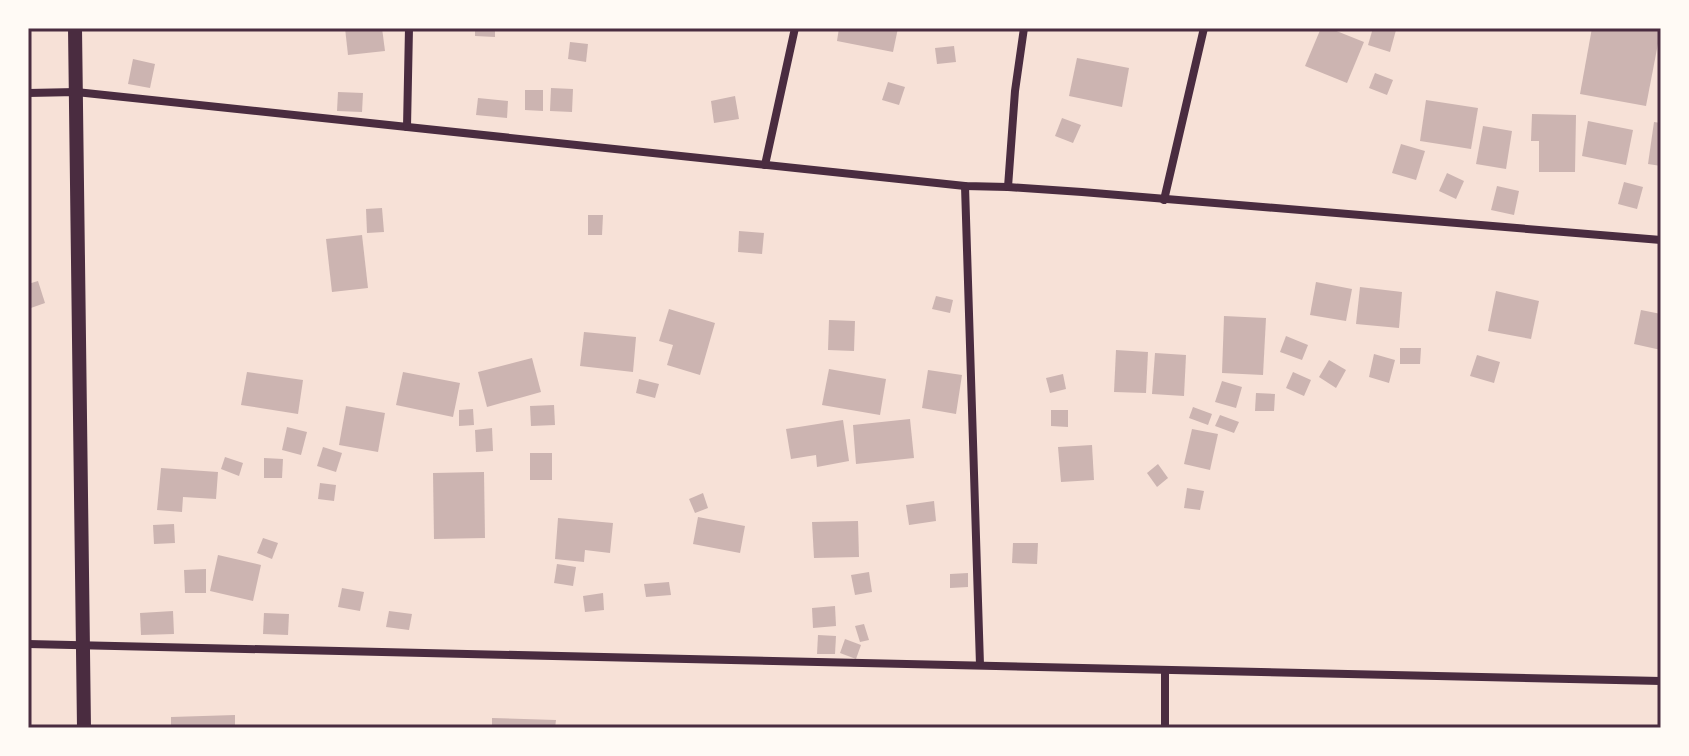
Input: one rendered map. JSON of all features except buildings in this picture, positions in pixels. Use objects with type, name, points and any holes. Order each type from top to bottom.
[{"type":"street","points":[[75,28],[84,728]]},
{"type":"street","points":[[407,127],[409,28]]},
{"type":"street","points":[[765,165],[795,28]]},
{"type":"street","points":[[1008,187],[1015,91],[1024,28]]},
{"type":"street","points":[[1164,200],[1204,28]]},
{"type":"street","points":[[28,93],[76,92],[965,186],[1661,240]]},
{"type":"street","points":[[965,186],[980,665]]},
{"type":"street","points":[[28,644],[1661,681]]},
{"type":"street","points":[[1165,670],[1165,728]]}]
